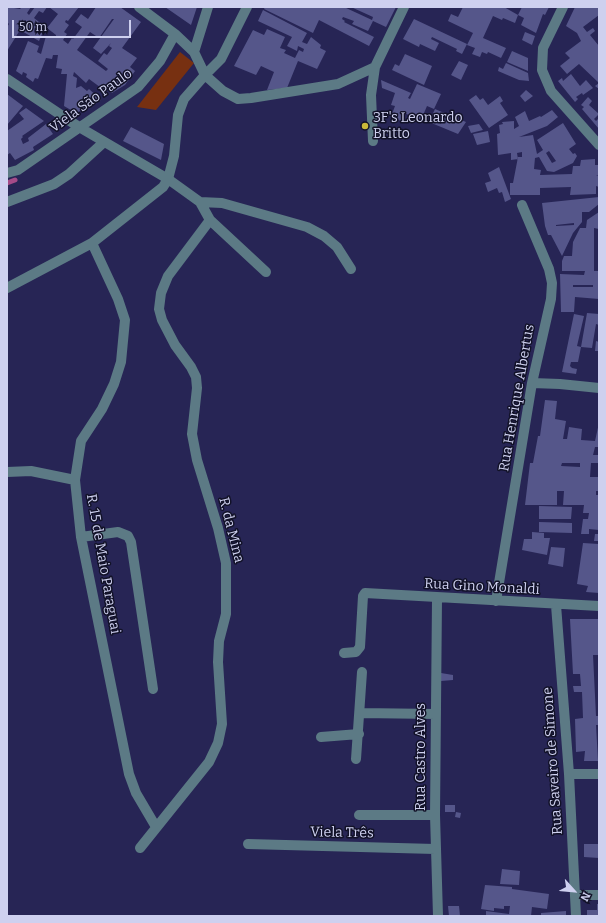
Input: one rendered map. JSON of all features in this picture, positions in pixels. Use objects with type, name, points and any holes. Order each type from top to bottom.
[{"type":"street","points":[[139,7],[175,34],[194,52],[205,74],[230,96],[238,99],[338,84],[375,67]]},
{"type":"street","points":[[194,52],[208,7]]},
{"type":"street","points":[[7,288],[92,243],[163,187],[168,179],[174,156],[178,115],[184,99],[205,74],[221,59],[247,7]]},
{"type":"street","points":[[373,141],[371,95],[375,67],[404,7]]},
{"type":"street","points":[[563,7],[543,48],[542,70],[551,91],[599,145]]},
{"type":"street","name":"Viela São Paulo","points":[[7,173],[18,170],[138,87],[160,61],[175,34]]},
{"type":"street","points":[[7,79],[79,127],[168,179],[200,202],[210,220],[266,272]]},
{"type":"street","points":[[7,202],[54,184],[69,174],[104,142]]},
{"type":"street","points":[[200,202],[222,203],[307,227],[324,236],[337,247],[351,269]]},
{"type":"street","name":"Rua Henrique Albertus","points":[[496,601],[532,383],[551,299],[552,283],[546,258],[534,235],[522,205]]},
{"type":"street","name":"R. da Mina","points":[[140,848],[208,762],[218,743],[222,724],[218,662],[219,641],[226,607],[226,563],[218,528],[197,460],[192,434],[197,388],[196,377],[191,367],[175,345],[162,320],[159,309],[161,293],[168,276],[210,220]]},
{"type":"street","name":"R. 15 de Maio Paraguai","points":[[92,243],[118,298],[125,320],[121,362],[117,376],[102,409],[81,441],[75,480],[81,537],[129,774],[138,798],[156,826]]},
{"type":"street","points":[[532,383],[599,388]]},
{"type":"street","points":[[7,472],[31,471],[75,480]]},
{"type":"street","points":[[81,537],[118,532],[128,536],[131,542],[153,689]]},
{"type":"street","name":"Rua Gino Monaldi","points":[[344,653],[356,652],[360,647],[363,595],[599,606]]},
{"type":"street","name":"Rua Castro Alves","points":[[437,598],[435,849],[438,916]]},
{"type":"street","name":"Rua Saveiro de Simone","points":[[556,605],[569,774],[576,916]]},
{"type":"street","points":[[356,759],[359,734],[362,672]]},
{"type":"street","points":[[360,713],[436,714]]},
{"type":"street","points":[[321,737],[359,734]]},
{"type":"street","points":[[569,774],[599,774]]},
{"type":"street","points":[[359,815],[435,815]]},
{"type":"street","name":"Viela Três","points":[[248,844],[435,849]]},
{"type":"street","points":[[575,895],[599,895]]},
{"type":"shaded area","points":[[180,52],[194,63],[156,110],[137,107]]},
{"type":"building","points":[[8,7],[20,9],[22,7],[31,7],[27,13],[29,15],[35,7],[47,7],[43,13],[39,11],[34,18],[44,26],[42,29],[44,30],[39,41],[20,30],[7,51],[7,27],[9,24],[7,22]]},
{"type":"building","points":[[49,7],[79,7],[68,21],[66,20],[65,22],[69,25],[64,32],[67,34],[63,40],[68,44],[82,27],[75,22],[81,14],[88,19],[96,7],[120,7],[141,22],[122,48],[137,58],[130,67],[135,71],[125,85],[112,93],[110,92],[115,89],[108,84],[104,90],[89,79],[86,83],[74,72],[73,76],[77,78],[76,88],[81,86],[87,91],[89,89],[101,100],[76,113],[64,106],[67,74],[61,74],[62,69],[56,68],[58,55],[53,55],[52,59],[46,58],[38,79],[35,78],[33,82],[26,77],[27,74],[23,72],[22,75],[16,71],[28,41],[39,46],[37,52],[41,54],[46,36],[56,38],[56,35],[47,28],[58,14]],"holes":[[[112,19],[114,19],[93,48],[101,54],[111,43],[109,46],[112,48],[107,55],[104,53],[98,61],[108,69],[106,71],[77,50],[90,32],[99,38]]]},
{"type":"building","points":[[165,7],[197,7],[191,25]]},
{"type":"building","points":[[265,7],[344,7],[372,20],[373,17],[351,7],[396,7],[386,27],[373,21],[368,31],[352,24],[354,21],[343,17],[342,19],[345,21],[344,22],[374,37],[369,46],[319,20],[313,33],[264,9]]},
{"type":"building","points":[[463,7],[504,7],[518,15],[515,23],[493,16],[483,38],[506,48],[501,58],[488,52],[487,54],[482,52],[480,57],[472,54],[475,48],[467,45],[473,33],[448,21],[451,14],[458,17]]},
{"type":"building","points":[[522,7],[549,7],[545,15],[543,14],[536,33],[521,25],[524,18],[518,15]]},
{"type":"building","points":[[575,7],[599,7],[599,15],[583,27],[587,32],[593,28],[595,31],[590,35],[599,46],[599,83],[579,64],[567,74],[560,66],[570,58],[565,53],[581,41],[577,33],[566,26]]},
{"type":"building","points":[[263,10],[307,33],[302,42],[307,44],[311,37],[321,45],[320,48],[326,51],[317,69],[298,61],[287,88],[267,90],[274,72],[261,66],[256,75],[234,66],[253,30],[264,35],[267,29],[285,37],[280,48],[286,50],[284,53],[295,58],[299,50],[303,52],[304,49],[298,46],[297,51],[287,46],[292,37],[258,21]]},
{"type":"building","points":[[414,19],[467,44],[462,54],[456,51],[457,49],[432,37],[431,39],[439,43],[435,51],[420,44],[419,47],[403,39]]},
{"type":"building","points":[[525,32],[535,36],[532,45],[522,40]]},
{"type":"building","points":[[512,51],[528,58],[528,71],[507,62]]},
{"type":"building","points":[[405,54],[432,66],[424,85],[392,70],[395,64],[399,66]]},
{"type":"building","points":[[459,61],[468,65],[461,80],[451,75]]},
{"type":"building","points":[[506,63],[528,73],[529,81],[519,80],[498,71],[499,67],[503,69]]},
{"type":"building","points":[[571,74],[580,86],[586,80],[593,88],[583,95],[582,93],[576,97],[578,99],[575,102],[558,81],[562,78],[563,81]]},
{"type":"building","points":[[381,80],[411,93],[408,98],[410,99],[417,84],[441,94],[434,109],[427,106],[421,120],[404,113],[401,121],[387,115],[386,111],[392,114],[395,106],[391,105],[395,93],[382,88]]},
{"type":"building","points":[[599,83],[599,89],[595,86]]},
{"type":"building","points":[[526,90],[533,96],[525,102],[520,96]]},
{"type":"building","points":[[7,94],[23,106],[7,125]]},
{"type":"building","points":[[476,95],[480,100],[483,98],[488,105],[500,96],[503,101],[500,103],[508,115],[489,128],[469,100]]},
{"type":"building","points":[[588,97],[592,101],[589,105],[599,114],[594,119],[596,121],[599,118],[599,129],[582,109],[584,107],[581,105]]},
{"type":"building","points":[[26,108],[44,121],[22,136],[23,137],[21,139],[23,144],[29,141],[28,138],[46,124],[53,134],[33,147],[34,150],[15,160],[10,153],[7,155],[7,131],[24,119],[19,113]]},
{"type":"building","points":[[435,109],[466,122],[458,134],[429,122]]},
{"type":"building","points":[[552,110],[558,117],[547,126],[519,137],[533,135],[537,154],[543,150],[537,140],[563,123],[576,144],[569,149],[577,156],[573,163],[554,172],[547,171],[539,157],[535,158],[534,169],[541,170],[540,175],[572,174],[573,166],[580,166],[581,160],[595,159],[595,165],[599,165],[599,175],[596,176],[599,176],[599,187],[596,186],[596,194],[570,195],[571,187],[540,188],[540,195],[510,195],[510,183],[513,183],[518,159],[511,160],[511,153],[498,155],[497,134],[500,133],[499,125],[503,124],[502,122],[514,121],[514,129],[519,126],[515,117],[525,111],[529,121],[540,116],[541,117]],"holes":[[[549,151],[556,161],[552,163],[546,153]],[[522,152],[522,157],[518,158],[517,153]]]},
{"type":"building","points":[[479,124],[483,130],[471,133],[468,126]]},
{"type":"building","points":[[131,127],[164,144],[161,160],[123,141]]},
{"type":"building","points":[[488,131],[490,142],[477,145],[473,134]]},
{"type":"building","points":[[499,167],[511,199],[505,202],[502,192],[499,193],[497,188],[488,192],[485,183],[491,181],[488,173]]},
{"type":"building","points":[[599,197],[599,204],[589,212],[582,212],[582,222],[573,233],[562,256],[551,235],[548,235],[545,226],[542,203]],"holes":[[[574,223],[574,225],[556,226]]]},
{"type":"building","points":[[599,212],[599,229],[594,228],[594,271],[599,271],[599,299],[575,297],[574,312],[561,312],[560,274],[584,275],[585,271],[562,271],[562,261],[564,256],[572,256],[573,242],[580,228],[586,228],[587,220]],"holes":[[[573,285],[593,285],[593,287],[573,287]]]},
{"type":"building","points":[[587,313],[599,314],[599,325],[596,324],[592,348],[581,347]]},
{"type":"building","points":[[574,314],[584,316],[577,346],[581,347],[578,362],[571,362],[570,366],[577,369],[576,374],[562,372]]},
{"type":"building","points":[[596,341],[599,342],[599,351],[595,351]]},
{"type":"building","points":[[545,400],[557,401],[555,419],[566,421],[563,439],[567,439],[569,427],[582,429],[581,440],[595,441],[599,423],[599,447],[595,447],[593,455],[599,455],[599,463],[591,463],[590,477],[599,477],[599,491],[596,491],[596,495],[599,495],[599,530],[589,529],[589,534],[581,534],[583,519],[588,519],[589,513],[583,513],[584,505],[563,505],[564,491],[557,491],[557,505],[525,505],[530,463],[533,463],[538,436],[540,436]],"holes":[[[562,463],[580,463],[580,467],[561,466]]]},
{"type":"building","points":[[539,506],[572,507],[571,519],[539,519]]},
{"type":"building","points":[[539,522],[572,523],[572,533],[539,532]]},
{"type":"building","points":[[532,532],[544,533],[544,538],[550,538],[547,555],[522,550],[524,539],[532,539]]},
{"type":"building","points":[[595,534],[599,534],[599,541],[594,541]]},
{"type":"building","points":[[583,543],[599,544],[599,593],[586,592],[588,586],[577,584]]},
{"type":"building","points":[[551,547],[565,548],[563,567],[548,564]]},
{"type":"building","points":[[570,619],[599,619],[599,655],[593,655],[596,716],[599,716],[599,725],[596,725],[598,761],[584,761],[585,751],[576,752],[575,719],[583,718],[582,692],[574,692],[573,686],[581,686],[580,674],[573,674]]},
{"type":"building","points":[[441,673],[453,675],[453,680],[441,681]]},
{"type":"building","points":[[445,805],[455,805],[455,812],[445,812]]},
{"type":"building","points":[[456,812],[461,813],[460,818],[455,817]]},
{"type":"building","points":[[584,844],[599,844],[599,858],[584,857]]},
{"type":"building","points":[[502,869],[520,871],[519,885],[500,884]]},
{"type":"building","points":[[485,885],[512,887],[512,889],[549,894],[547,909],[532,907],[531,916],[486,916],[486,911],[509,914],[510,906],[504,906],[504,909],[494,908],[494,911],[481,909]]},
{"type":"building","points":[[597,904],[599,904],[599,916],[587,916],[587,910],[597,910]]},
{"type":"building","points":[[448,906],[459,906],[460,916],[449,916]]},
{"type":"building","points":[[566,911],[566,916],[541,916],[541,913]]},
{"type":"waterway","points":[[7,183],[15,180]]},
{"type":"place","name":"3F's Leonardo Britto","points":[[365,126]]}]
